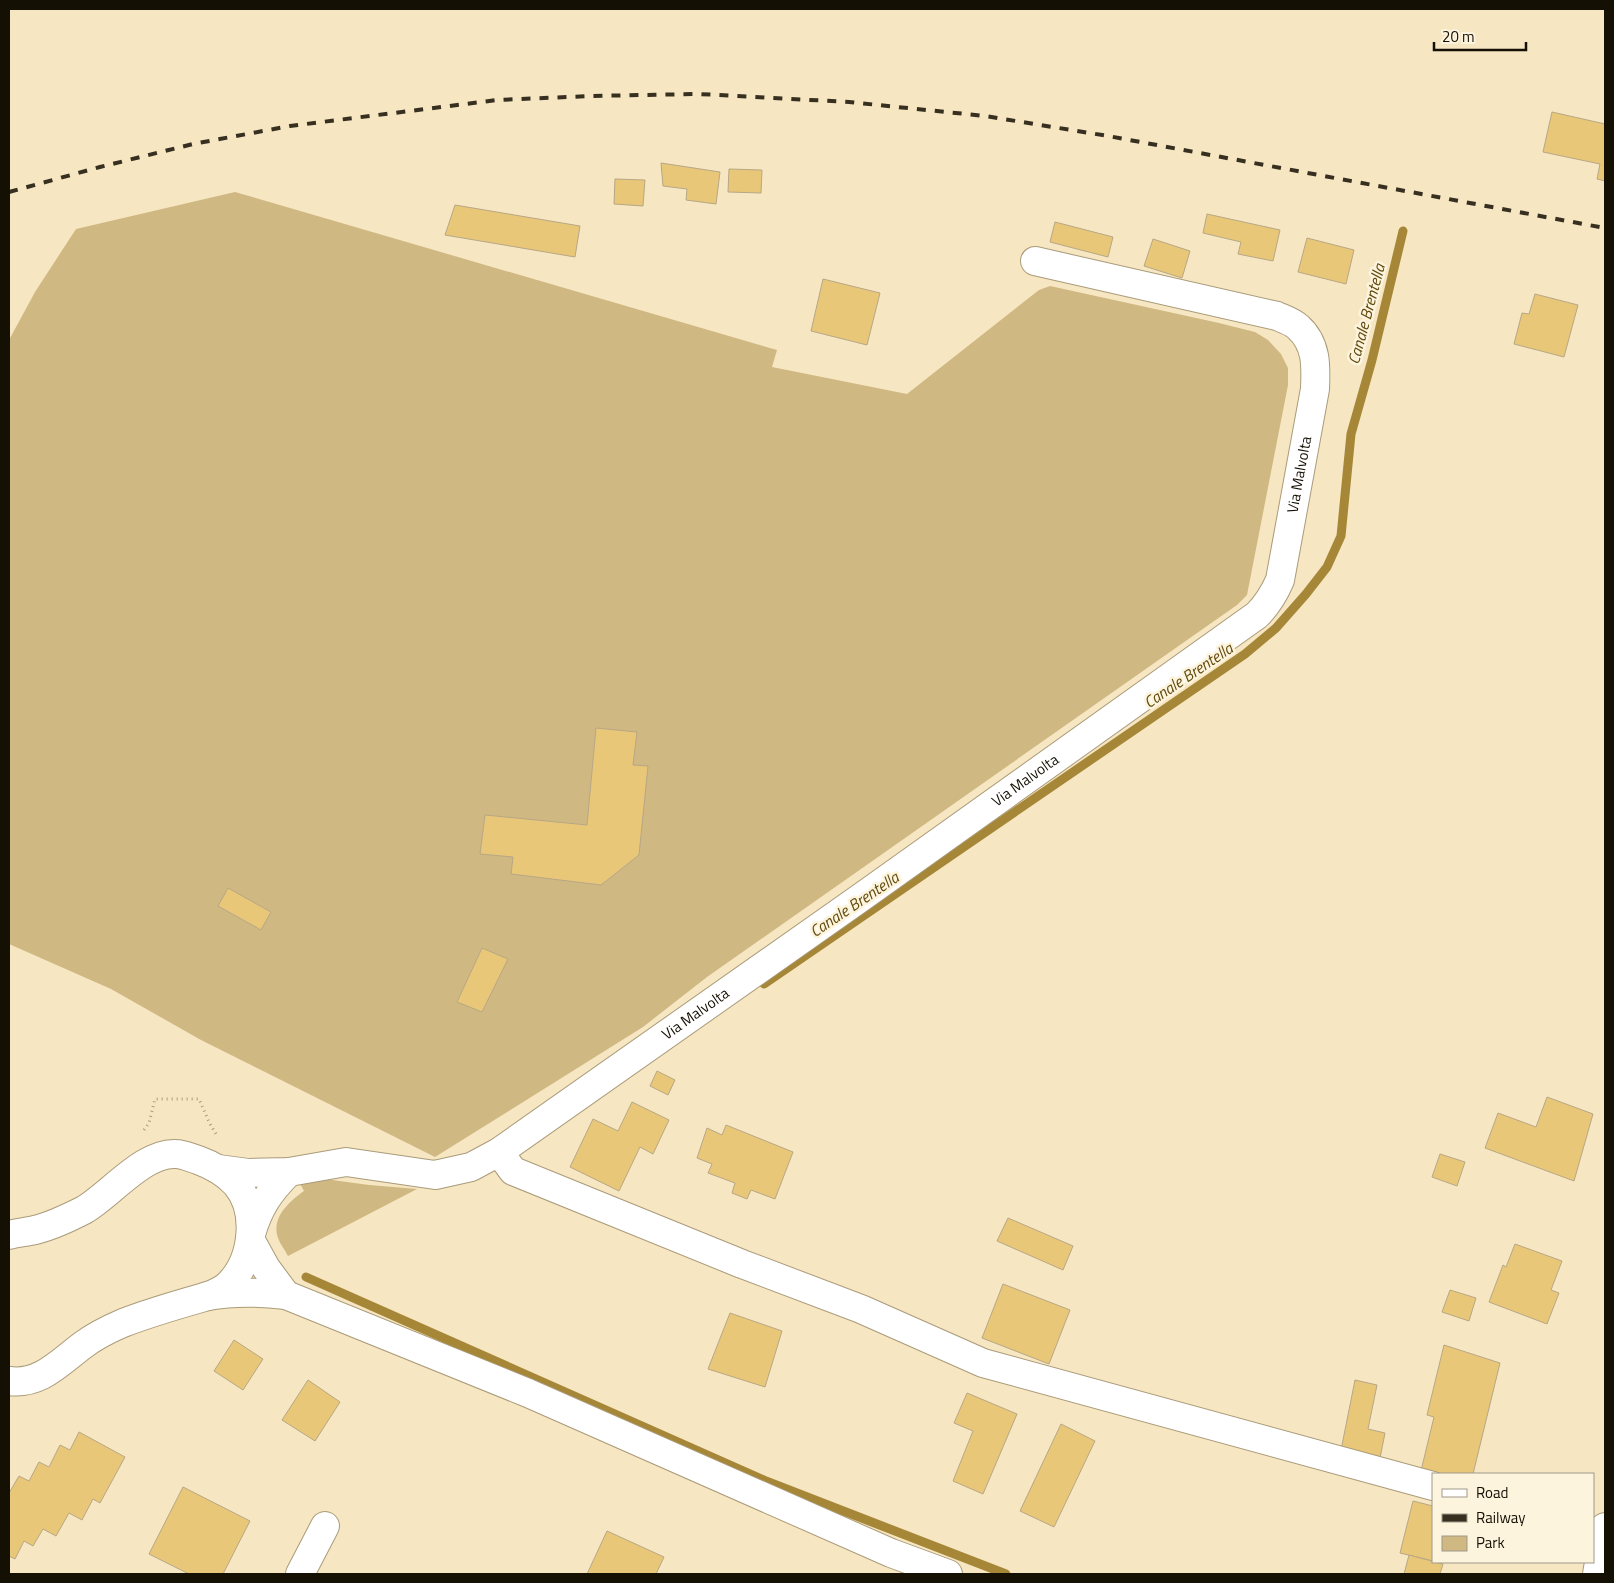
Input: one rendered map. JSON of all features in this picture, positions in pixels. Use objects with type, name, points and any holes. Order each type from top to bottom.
[{"type":"street","name":"Via Malvolta","points":[[218,1169],[248,1173],[289,1172],[346,1162],[435,1175],[471,1166],[499,1152],[863,896],[1257,615],[1267,604],[1275,593],[1284,563],[1315,389],[1316,359],[1310,340],[1297,326],[1277,316],[1035,261]]},
{"type":"street","points":[[499,1152],[513,1171],[742,1264],[861,1309],[983,1363],[1432,1486]]},
{"type":"street","points":[[9,1235],[41,1228],[68,1218],[102,1198],[147,1161],[176,1154],[207,1163],[218,1169],[237,1185],[248,1206],[250,1237],[266,1268],[286,1295]]},
{"type":"street","points":[[15,1387],[41,1377],[83,1345],[123,1323],[220,1291],[238,1273],[246,1256],[256,1217],[263,1203],[270,1192],[289,1172]]},
{"type":"street","points":[[208,1296],[247,1292],[286,1295],[528,1392],[891,1553],[948,1574]]},
{"type":"street","points":[[300,1574],[325,1526]]},
{"type":"street","points":[[1597,1574],[1601,1530]]},
{"type":"path","points":[[161,1099],[190,1100]]},
{"type":"green space","points":[[235,192],[777,350],[772,367],[907,394],[1039,290],[1050,286],[1255,332],[1268,340],[1281,354],[1288,368],[1288,385],[1247,595],[1237,605],[707,977],[643,1027],[435,1157],[201,1040],[111,989],[9,944],[9,340],[35,292],[76,229]]},
{"type":"green space","points":[[325,1179],[417,1189],[288,1256],[278,1238],[276,1230],[279,1217],[287,1205],[304,1191],[298,1180]]},
{"type":"building","points":[[1552,112],[1605,124],[1605,181],[1597,179],[1600,164],[1543,152]]},
{"type":"building","points":[[661,163],[720,172],[716,204],[686,200],[687,189],[663,186]]},
{"type":"building","points":[[729,169],[762,170],[761,193],[728,192]]},
{"type":"building","points":[[615,179],[645,180],[643,206],[614,204]]},
{"type":"building","points":[[455,205],[580,226],[575,257],[445,235]]},
{"type":"building","points":[[1207,214],[1280,230],[1273,261],[1238,254],[1241,242],[1203,233]]},
{"type":"building","points":[[1055,222],[1113,237],[1108,257],[1050,242]]},
{"type":"building","points":[[1307,238],[1354,250],[1346,284],[1298,272]]},
{"type":"building","points":[[1153,239],[1190,251],[1182,278],[1144,266]]},
{"type":"building","points":[[823,279],[880,293],[867,345],[811,331]]},
{"type":"building","points":[[1535,294],[1578,305],[1564,357],[1514,344],[1522,313],[1529,314]]},
{"type":"building","points":[[596,728],[637,732],[633,765],[648,766],[639,855],[601,885],[511,874],[513,857],[480,854],[485,815],[587,825]]},
{"type":"building","points":[[228,888],[271,912],[261,930],[218,906]]},
{"type":"building","points":[[482,948],[508,959],[482,1012],[457,1002]]},
{"type":"building","points":[[657,1071],[675,1080],[668,1095],[650,1086]]},
{"type":"building","points":[[1547,1097],[1593,1114],[1574,1181],[1485,1148],[1498,1113],[1536,1127]]},
{"type":"building","points":[[632,1102],[669,1120],[653,1154],[640,1147],[619,1191],[570,1167],[593,1119],[618,1131]]},
{"type":"building","points":[[726,1125],[793,1152],[775,1199],[751,1190],[747,1199],[732,1193],[735,1183],[708,1173],[712,1164],[697,1158],[707,1128],[722,1135]]},
{"type":"building","points":[[1440,1154],[1465,1162],[1457,1186],[1432,1177]]},
{"type":"building","points":[[1008,1218],[1073,1246],[1063,1270],[997,1241]]},
{"type":"building","points":[[1515,1244],[1562,1261],[1551,1290],[1559,1293],[1547,1324],[1489,1302],[1503,1265],[1506,1267]]},
{"type":"building","points":[[1003,1284],[1070,1310],[1049,1364],[982,1338]]},
{"type":"building","points":[[1450,1290],[1476,1298],[1469,1321],[1442,1312]]},
{"type":"building","points":[[730,1313],[782,1331],[765,1387],[708,1369]]},
{"type":"building","points":[[234,1340],[263,1359],[243,1390],[214,1371]]},
{"type":"building","points":[[1444,1345],[1500,1363],[1473,1473],[1432,1473],[1419,1479],[1434,1417],[1427,1415]]},
{"type":"building","points":[[308,1380],[340,1402],[315,1441],[282,1420]]},
{"type":"building","points":[[1355,1380],[1377,1385],[1368,1429],[1385,1433],[1380,1458],[1341,1450]]},
{"type":"building","points":[[967,1393],[1017,1414],[983,1494],[953,1481],[973,1431],[954,1423]]},
{"type":"building","points":[[1061,1424],[1095,1441],[1054,1527],[1020,1511]]},
{"type":"building","points":[[79,1432],[125,1457],[100,1503],[93,1499],[82,1520],[69,1513],[56,1536],[43,1529],[33,1546],[24,1541],[15,1559],[9,1556],[9,1493],[19,1476],[29,1481],[39,1462],[49,1467],[60,1445],[70,1450]]},
{"type":"building","points":[[183,1487],[250,1521],[223,1574],[189,1574],[149,1554]]},
{"type":"building","points":[[1413,1501],[1432,1506],[1432,1561],[1400,1553]]},
{"type":"building","points":[[607,1531],[664,1557],[656,1574],[587,1574]]},
{"type":"building","points":[[1409,1555],[1432,1561],[1432,1563],[1443,1564],[1440,1574],[1404,1574]]},
{"type":"waterway","name":"Canale Brentella","points":[[764,984],[1245,654],[1276,628],[1306,594],[1327,567],[1341,536],[1351,434],[1372,360],[1403,231]]},
{"type":"waterway","points":[[306,1277],[766,1481],[1006,1574]]},
{"type":"railway","points":[[9,192],[193,144],[290,126],[497,100],[699,94],[849,102],[985,116],[1108,136],[1605,228]]}]
